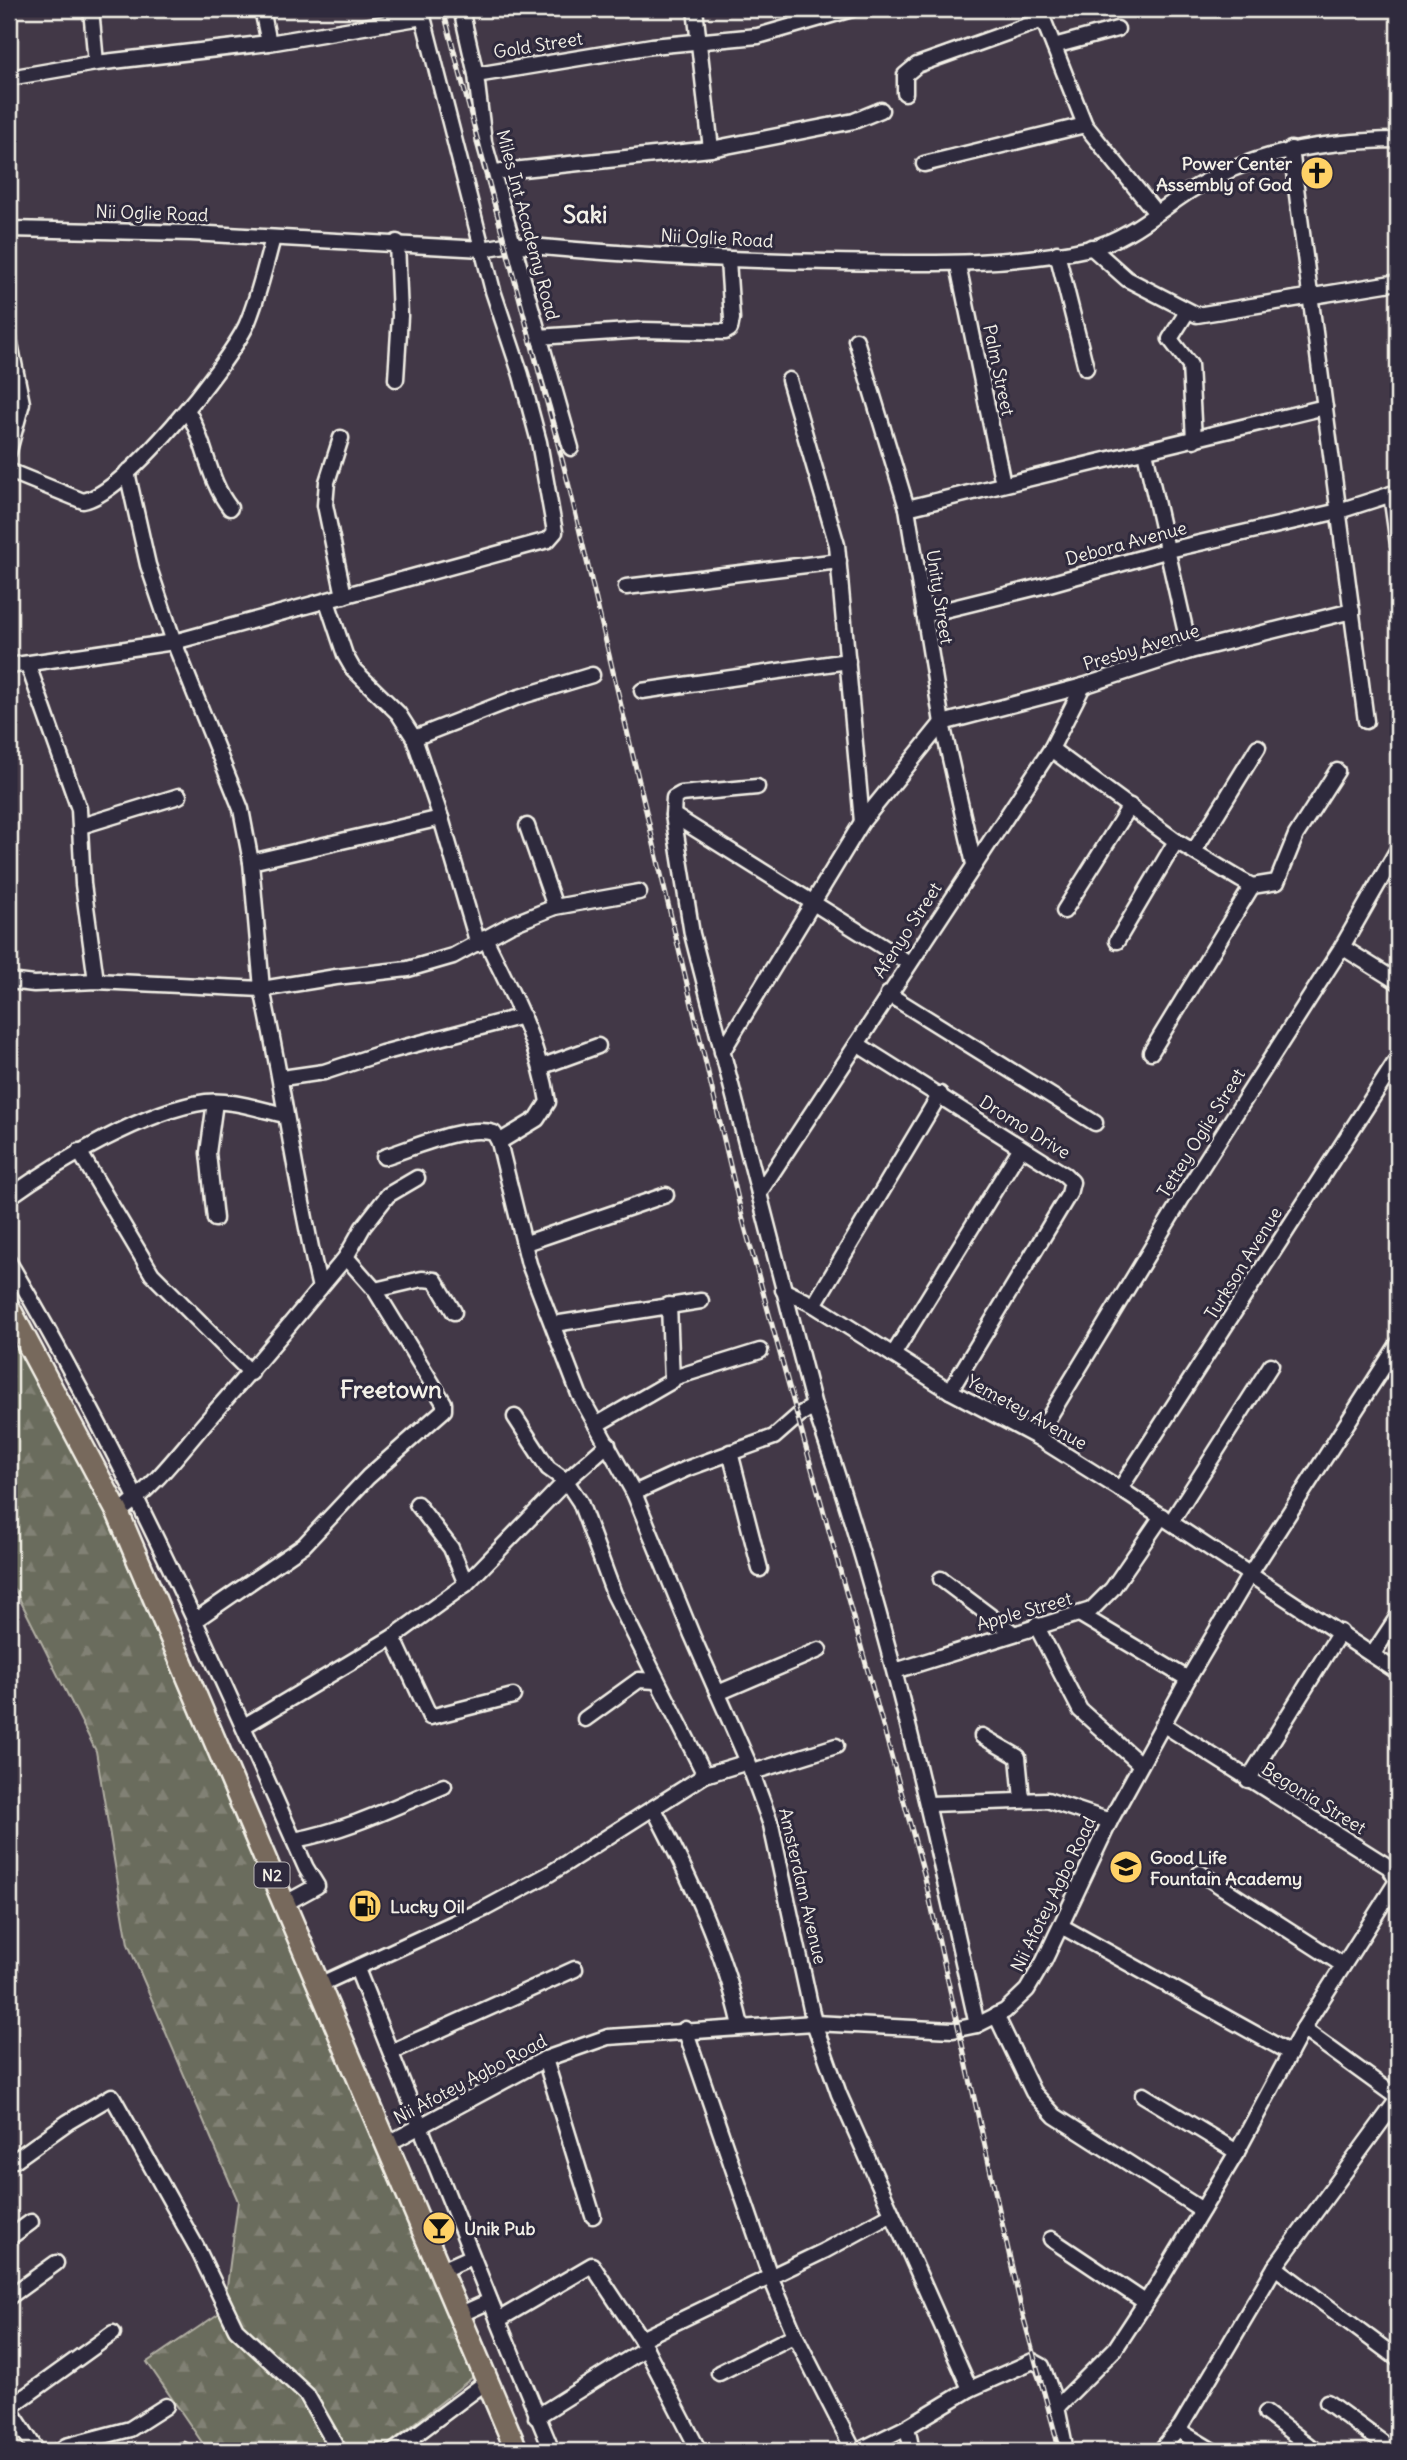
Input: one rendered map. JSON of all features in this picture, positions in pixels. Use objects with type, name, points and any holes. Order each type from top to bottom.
[{"type":"highway","name":"N2","points":[[9,1308],[118,1513],[284,1904],[321,1984],[517,2451]]},
{"type":"street","points":[[92,9],[96,63]]},
{"type":"street","points":[[262,9],[269,43]]},
{"type":"street","name":"Miles Int Academy Road","points":[[461,9],[476,75],[484,142],[571,447]]},
{"type":"street","points":[[695,9],[711,149]]},
{"type":"street","name":"Gold Street","points":[[476,75],[652,46],[758,36],[852,9]]},
{"type":"street","points":[[9,78],[96,63],[269,43],[422,13],[483,249],[539,442],[555,531],[548,540],[174,642],[9,666]]},
{"type":"street","points":[[905,93],[905,75],[917,65],[1041,14],[1084,125],[1156,213]]},
{"type":"street","points":[[1055,46],[1117,29]]},
{"type":"street","points":[[494,172],[711,149],[853,121],[881,110]]},
{"type":"street","points":[[923,164],[1084,125]]},
{"type":"street","name":"Nii Oglie Road","points":[[9,229],[89,229],[274,239],[397,242],[483,249],[511,244],[728,260],[958,265],[1091,247],[1128,232],[1223,172],[1249,160],[1291,149],[1354,140],[1398,140]]},
{"type":"street","points":[[1291,149],[1366,720]]},
{"type":"street","points":[[9,471],[83,501],[96,496],[127,472],[187,411],[228,358],[246,325],[274,239]]},
{"type":"street","points":[[396,379],[400,316],[397,242]]},
{"type":"street","points":[[1091,247],[1127,279],[1187,312],[1206,315],[1398,282]]},
{"type":"street","points":[[1057,253],[1086,368]]},
{"type":"street","points":[[538,337],[644,330],[725,332],[730,329],[732,319],[728,260]]},
{"type":"street","name":"Palm Street","points":[[958,265],[1003,484]]},
{"type":"street","points":[[1187,312],[1170,339],[1173,347],[1191,365],[1194,440]]},
{"type":"street","points":[[9,338],[22,403],[9,451]]},
{"type":"street","name":"Unity Street","points":[[856,340],[907,508],[942,723],[974,864]]},
{"type":"street","points":[[789,380],[834,527],[862,822]]},
{"type":"street","points":[[907,508],[1325,407]]},
{"type":"street","points":[[187,411],[202,439],[216,488],[230,508]]},
{"type":"street","points":[[341,438],[327,482],[325,505],[344,596]]},
{"type":"street","points":[[1145,452],[1190,651]]},
{"type":"street","points":[[127,472],[148,565],[174,642],[234,786],[251,862],[262,989],[282,1078],[285,1115],[300,1206],[320,1288]]},
{"type":"street","points":[[1339,511],[1394,493],[1398,545]]},
{"type":"street","name":"Debora Avenue","points":[[923,615],[1042,586],[1169,550],[1339,511]]},
{"type":"street","points":[[626,587],[839,561]]},
{"type":"street","points":[[327,601],[345,655],[353,669],[398,713],[414,738],[482,941],[523,1016],[543,1066],[548,1102],[537,1119],[499,1142],[494,1133],[483,1131],[447,1136],[384,1157]]},
{"type":"street","name":"Presby Avenue","points":[[942,723],[1083,686],[1190,651],[1352,611]]},
{"type":"street","points":[[642,691],[848,661]]},
{"type":"street","points":[[28,665],[79,809],[83,884],[96,981]]},
{"type":"street","points":[[414,738],[516,698],[592,675]]},
{"type":"street","name":"Afenyo Street","points":[[759,1193],[1051,749],[1083,686]]},
{"type":"street","points":[[722,1052],[811,901],[862,822],[942,723]]},
{"type":"street","points":[[1194,851],[1258,747]]},
{"type":"street","points":[[1051,749],[1176,841],[1252,886],[1277,882],[1296,835],[1337,771]]},
{"type":"street","points":[[757,788],[681,794],[674,798],[673,816],[685,907],[814,1406],[841,1482],[895,1671],[929,1804],[977,2025]]},
{"type":"street","points":[[81,826],[179,796]]},
{"type":"street","points":[[1064,911],[1130,806]]},
{"type":"street","points":[[673,816],[909,963]]},
{"type":"street","points":[[251,862],[441,818]]},
{"type":"street","points":[[527,826],[555,907]]},
{"type":"street","points":[[1117,941],[1176,841]]},
{"type":"street","name":"Tettey Oglie Street","points":[[1037,1437],[1185,1194],[1342,947],[1398,849]]},
{"type":"street","points":[[1151,1052],[1252,886]]},
{"type":"street","points":[[9,981],[34,984],[96,981],[262,989],[336,976],[408,969],[453,956],[555,907],[639,892]]},
{"type":"street","points":[[1342,947],[1398,982]]},
{"type":"street","points":[[888,995],[1095,1123]]},
{"type":"street","points":[[282,1078],[324,1072],[523,1016]]},
{"type":"street","name":"Dromo Drive","points":[[857,1044],[940,1094],[1072,1182],[1072,1188],[950,1391]]},
{"type":"street","points":[[543,1066],[598,1046]]},
{"type":"street","name":"Turkson Avenue","points":[[1121,1489],[1398,1058]]},
{"type":"street","points":[[814,1305],[940,1094]]},
{"type":"street","points":[[9,1197],[79,1151],[165,1113],[215,1102],[285,1115]]},
{"type":"street","points":[[215,1102],[208,1153],[215,1219]]},
{"type":"street","name":"Amsterdam Avenue","points":[[499,1142],[526,1243],[529,1264],[579,1394],[634,1493],[750,1767],[771,1825],[814,2023],[839,2094],[970,2389]]},
{"type":"street","points":[[893,1355],[1020,1149]]},
{"type":"street","points":[[79,1151],[152,1275],[251,1373]]},
{"type":"street","points":[[118,1513],[138,1499],[251,1373],[346,1257],[363,1227],[388,1195],[417,1178]]},
{"type":"street","points":[[526,1243],[666,1195]]},
{"type":"street","points":[[197,1619],[304,1545],[368,1477],[444,1410],[444,1403],[375,1290],[346,1257]]},
{"type":"street","points":[[9,1262],[138,1499],[197,1619],[294,1840],[317,1886],[284,1904]]},
{"type":"street","points":[[375,1290],[422,1279],[435,1280],[454,1312]]},
{"type":"street","name":"Yemetey Avenue","points":[[783,1290],[814,1305],[950,1391],[1037,1437],[1121,1489],[1398,1672]]},
{"type":"street","points":[[554,1324],[620,1316],[701,1301]]},
{"type":"street","points":[[669,1305],[673,1378]]},
{"type":"street","name":"Nii Afotey Agbo Road","points":[[388,2143],[545,2059],[608,2037],[685,2029],[814,2023],[953,2030],[977,2025],[996,2015],[1027,1990],[1061,1926],[1110,1821],[1188,1679],[1251,1574],[1398,1344]]},
{"type":"street","points":[[596,1425],[665,1387],[673,1378],[760,1351]]},
{"type":"street","name":"Apple Street","points":[[895,1671],[1036,1625],[1081,1615],[1099,1604],[1167,1519],[1271,1365]]},
{"type":"street","points":[[634,1493],[730,1452],[781,1434],[793,1419],[814,1406]]},
{"type":"street","points":[[515,1417],[548,1468],[566,1481],[584,1509],[614,1594],[705,1775]]},
{"type":"street","points":[[244,1726],[393,1637],[466,1584],[566,1481],[608,1444]]},
{"type":"street","points":[[730,1452],[761,1569]]},
{"type":"street","points":[[417,1504],[451,1548],[466,1584]]},
{"type":"street","points":[[941,1579],[1013,1633]]},
{"type":"street","points":[[1081,1615],[1188,1679]]},
{"type":"street","points":[[1373,1654],[1398,1616]]},
{"type":"street","points":[[1036,1625],[1080,1710],[1140,1764]]},
{"type":"street","points":[[1248,1780],[1340,1632]]},
{"type":"street","points":[[393,1637],[430,1717],[513,1696]]},
{"type":"street","points":[[718,1693],[819,1650]]},
{"type":"street","points":[[585,1719],[639,1680],[656,1681]]},
{"type":"street","name":"Begonia Street","points":[[1056,2407],[1115,2349],[1237,2152],[1303,2029],[1397,1881],[1396,1875],[1389,1867],[1164,1725]]},
{"type":"street","points":[[982,1736],[1018,1756],[1022,1799]]},
{"type":"street","points":[[321,1984],[486,1908],[654,1809],[705,1775],[836,1746]]},
{"type":"street","points":[[294,1840],[329,1833],[380,1815],[444,1786]]},
{"type":"street","points":[[929,1804],[1022,1799],[1060,1802],[1110,1821]]},
{"type":"street","points":[[654,1809],[703,1908],[732,1985],[741,2026]]},
{"type":"street","points":[[1200,1873],[1343,1965]]},
{"type":"street","points":[[1061,1926],[1290,2053]]},
{"type":"street","points":[[357,1969],[471,2257],[552,2451]]},
{"type":"street","points":[[391,2052],[575,1969]]},
{"type":"street","points":[[996,2015],[1033,2092],[1055,2116],[1202,2210]]},
{"type":"street","points":[[685,2029],[770,2276],[794,2335],[856,2451],[907,2427],[970,2389],[1033,2361],[1042,2366],[1056,2407],[1066,2451]]},
{"type":"street","points":[[1160,2451],[1178,2430],[1275,2267],[1398,2098],[1303,2029]]},
{"type":"street","points":[[545,2059],[593,2216]]},
{"type":"street","points":[[1143,2095],[1237,2152]]},
{"type":"street","points":[[15,2160],[68,2122],[112,2096],[197,2248],[236,2329],[307,2395],[339,2451]]},
{"type":"street","points":[[536,2417],[643,2343],[892,2214]]},
{"type":"street","points":[[9,2238],[31,2222]]},
{"type":"street","points":[[1051,2239],[1145,2302]]},
{"type":"street","points":[[442,2270],[471,2257]]},
{"type":"street","points":[[9,2297],[56,2263]]},
{"type":"street","points":[[498,2320],[592,2265],[643,2343],[699,2451]]},
{"type":"street","points":[[1275,2267],[1398,2359]]},
{"type":"street","points":[[461,2314],[490,2301]]},
{"type":"street","points":[[37,2451],[9,2408],[113,2333]]},
{"type":"street","points":[[719,2373],[794,2335]]},
{"type":"street","points":[[394,2451],[486,2382]]},
{"type":"street","points":[[1327,2402],[1394,2451]]},
{"type":"street","points":[[59,2451],[66,2446],[130,2429],[166,2406]]},
{"type":"street","points":[[1266,2413],[1316,2451]]},
{"type":"street","points":[[907,2427],[912,2451]]},
{"type":"street","points":[[1178,2430],[1213,2451]]},
{"type":"green space","points":[[9,1328],[93,1484],[473,2377],[380,2451],[208,2451],[147,2362],[224,2310],[238,2201],[128,1944],[96,1751],[15,1590],[9,1586]]},
{"type":"railway","points":[[443,9],[569,486],[743,1220],[924,1874],[1022,2312],[1060,2451]]},
{"type":"place","name":"Power Center Assembly of God","points":[[1317,173]]},
{"type":"place","name":"Good Life Fountain Academy","points":[[1126,1867]]},
{"type":"place","name":"Lucky Oil","points":[[365,1906]]},
{"type":"place","name":"Unik Pub","points":[[439,2228]]},
{"type":"district","name":"Saki","points":[[585,214]]},
{"type":"district","name":"Freetown","points":[[391,1389]]}]
